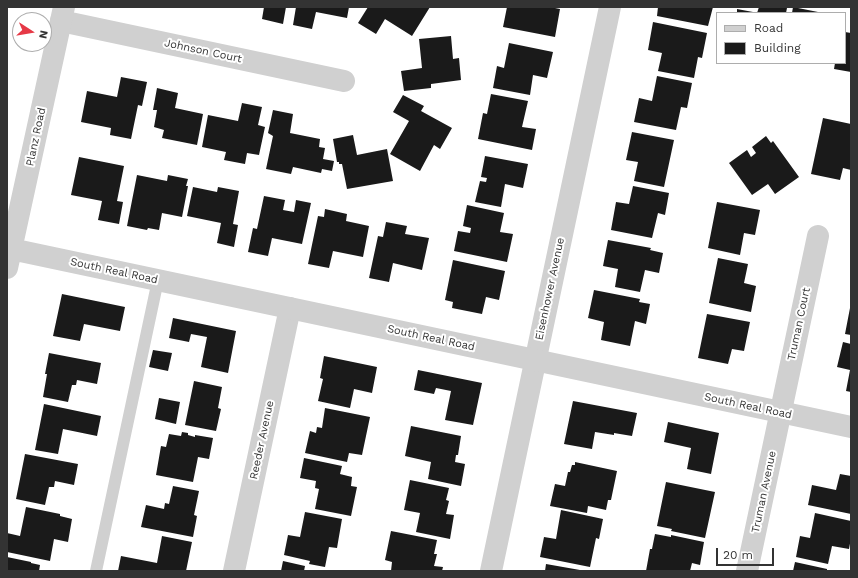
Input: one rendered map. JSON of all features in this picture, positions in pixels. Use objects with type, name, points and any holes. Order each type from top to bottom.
[{"type":"street","name":"Eisenhower Avenue","points":[[491,571],[610,7]]},
{"type":"street","name":"Johnson Court","points":[[63,14],[344,81]]},
{"type":"street","name":"Planz Road","points":[[9,258],[63,14]]},
{"type":"street","name":"Truman Court","points":[[780,412],[818,236]]},
{"type":"street","name":"South Real Road","points":[[9,258],[158,280],[851,427]]},
{"type":"street","name":"Reeder Avenue","points":[[234,571],[290,308]]},
{"type":"street","name":"Truman Avenue","points":[[747,571],[780,412]]},
{"type":"lane","points":[[96,571],[158,280]]},
{"type":"building","points":[[264,7],[286,7],[283,24],[262,19]]},
{"type":"building","points":[[296,7],[349,7],[347,18],[316,12],[312,29],[293,25]]},
{"type":"building","points":[[368,7],[430,7],[412,36],[385,19],[376,34],[358,23]]},
{"type":"building","points":[[507,7],[550,7],[560,9],[555,37],[503,27]]},
{"type":"building","points":[[658,7],[713,7],[708,26],[657,16]]},
{"type":"building","points":[[759,7],[787,8],[786,12],[757,12]]},
{"type":"building","points":[[793,7],[818,12],[792,12]]},
{"type":"building","points":[[737,9],[753,12],[737,12]]},
{"type":"building","points":[[653,22],[707,33],[702,58],[698,57],[694,78],[658,71],[662,53],[648,50]]},
{"type":"building","points":[[846,32],[851,33],[851,72],[834,69],[835,64],[846,64]]},
{"type":"building","points":[[451,36],[453,59],[459,58],[461,80],[431,84],[431,88],[404,91],[401,71],[422,68],[419,39]]},
{"type":"building","points":[[509,43],[553,52],[547,78],[533,75],[530,95],[493,88],[497,66],[504,68]]},
{"type":"building","points":[[657,76],[692,83],[687,108],[681,107],[676,130],[634,122],[639,98],[652,101]]},
{"type":"building","points":[[121,77],[147,82],[142,106],[138,105],[131,139],[110,135],[111,128],[81,122],[87,91],[117,97]]},
{"type":"building","points":[[157,88],[178,93],[175,108],[203,114],[197,145],[162,138],[164,130],[154,127],[157,110],[153,110]]},
{"type":"building","points":[[491,94],[528,101],[522,127],[536,129],[532,150],[478,139],[483,113],[487,114]]},
{"type":"building","points":[[403,95],[424,106],[421,111],[452,128],[440,149],[434,145],[420,171],[390,154],[409,121],[393,112]]},
{"type":"building","points":[[242,103],[262,107],[258,125],[265,127],[259,155],[247,153],[245,164],[224,160],[226,152],[202,147],[208,115],[238,121]]},
{"type":"building","points":[[273,110],[293,114],[290,133],[320,139],[319,147],[325,148],[323,159],[334,161],[332,171],[322,169],[321,173],[293,167],[291,174],[266,169],[273,136],[268,133]]},
{"type":"building","points":[[823,118],[851,124],[851,170],[843,168],[840,180],[811,174]]},
{"type":"building","points":[[632,132],[674,140],[664,187],[634,181],[638,162],[626,160]]},
{"type":"building","points":[[353,135],[357,155],[387,149],[393,181],[347,189],[342,164],[337,162],[333,139]]},
{"type":"building","points":[[766,136],[771,143],[773,141],[799,177],[775,194],[768,184],[752,195],[729,163],[747,150],[751,157],[756,153],[752,147]]},
{"type":"building","points":[[485,156],[528,164],[523,188],[505,184],[501,207],[475,202],[480,181],[486,182],[487,178],[481,177]]},
{"type":"building","points":[[79,157],[124,166],[117,201],[123,202],[119,224],[98,220],[102,201],[71,195]]},
{"type":"building","points":[[137,175],[167,181],[168,175],[188,179],[182,217],[162,213],[159,230],[148,228],[147,230],[127,226]]},
{"type":"building","points":[[633,186],[669,193],[665,215],[658,213],[652,238],[611,230],[616,202],[629,204]]},
{"type":"building","points":[[193,187],[217,192],[218,187],[239,191],[233,224],[238,225],[234,247],[217,243],[221,223],[187,216]]},
{"type":"building","points":[[264,196],[285,200],[283,210],[294,212],[296,200],[311,203],[302,244],[272,238],[268,256],[248,252],[253,228],[257,229]]},
{"type":"building","points":[[717,202],[760,210],[755,235],[744,233],[740,255],[708,248]]},
{"type":"building","points":[[467,205],[504,213],[500,232],[513,234],[507,262],[454,251],[458,231],[470,233],[471,228],[463,226]]},
{"type":"building","points":[[325,209],[347,214],[346,221],[369,226],[363,257],[333,251],[329,268],[308,264],[318,216],[324,217]]},
{"type":"building","points":[[386,222],[407,226],[405,234],[429,238],[422,270],[393,263],[389,282],[369,278],[378,236],[383,237]]},
{"type":"building","points":[[608,240],[651,248],[650,250],[663,253],[659,273],[645,270],[640,292],[615,287],[618,269],[603,266]]},
{"type":"building","points":[[718,258],[748,264],[744,283],[756,286],[751,312],[709,303]]},
{"type":"building","points":[[453,260],[505,271],[499,300],[486,297],[482,314],[452,308],[453,302],[445,300]]},
{"type":"building","points":[[594,290],[640,299],[639,302],[650,304],[646,324],[635,321],[630,346],[601,340],[604,322],[588,318]]},
{"type":"building","points":[[62,294],[125,307],[120,331],[84,324],[80,341],[53,336]]},
{"type":"building","points":[[851,308],[851,335],[845,334]]},
{"type":"building","points":[[707,314],[750,322],[744,351],[732,349],[728,364],[698,358]]},
{"type":"building","points":[[173,318],[236,331],[228,373],[201,367],[207,337],[191,334],[189,342],[169,338]]},
{"type":"building","points":[[843,342],[851,344],[851,392],[846,391],[850,370],[837,367]]},
{"type":"building","points":[[153,350],[172,353],[168,371],[149,367]]},
{"type":"building","points":[[49,353],[101,363],[97,384],[77,380],[76,385],[72,385],[68,402],[43,397]]},
{"type":"building","points":[[324,356],[377,367],[372,393],[354,389],[350,408],[318,401],[323,379],[320,378]]},
{"type":"building","points":[[418,370],[482,383],[473,425],[445,420],[451,391],[436,388],[434,394],[414,390]]},
{"type":"building","points":[[194,381],[222,387],[218,408],[221,409],[216,431],[185,425]]},
{"type":"building","points":[[159,398],[180,402],[176,424],[155,419]]},
{"type":"building","points":[[573,401],[637,413],[632,436],[595,432],[592,449],[564,444]]},
{"type":"building","points":[[44,404],[101,416],[97,436],[63,429],[58,454],[35,450]]},
{"type":"building","points":[[325,408],[370,417],[362,455],[349,453],[347,462],[305,453],[310,431],[316,433],[317,427],[322,428]]},
{"type":"building","points":[[668,422],[719,433],[711,474],[687,469],[691,448],[664,442]]},
{"type":"building","points":[[411,426],[461,436],[458,455],[456,455],[455,462],[465,464],[461,486],[428,479],[431,462],[405,456]]},
{"type":"building","points":[[182,432],[188,433],[188,435],[195,437],[195,435],[213,438],[209,459],[198,457],[193,482],[156,475],[161,446],[166,447],[169,434],[181,436]]},
{"type":"building","points":[[25,454],[78,464],[74,485],[55,481],[54,487],[49,487],[45,505],[16,499]]},
{"type":"building","points":[[304,458],[342,466],[340,474],[352,477],[351,486],[357,487],[351,516],[315,509],[319,489],[315,488],[316,481],[300,478]]},
{"type":"building","points":[[575,462],[617,471],[611,500],[608,500],[606,510],[588,506],[587,513],[550,506],[555,484],[565,486],[568,472],[570,472],[572,465],[575,465]]},
{"type":"building","points":[[840,474],[851,476],[851,514],[808,505],[812,485],[836,490]]},
{"type":"building","points":[[410,480],[449,488],[446,500],[449,501],[446,514],[454,515],[450,539],[416,532],[420,513],[404,510]]},
{"type":"building","points":[[666,482],[715,492],[705,538],[671,531],[672,529],[657,526]]},
{"type":"building","points":[[173,486],[199,491],[194,515],[197,516],[193,537],[141,527],[146,505],[164,509],[165,503],[169,504]]},
{"type":"building","points":[[26,507],[60,514],[60,516],[72,519],[68,542],[54,539],[50,561],[7,552],[7,533],[20,536]]},
{"type":"building","points":[[561,510],[603,519],[599,539],[596,538],[590,567],[540,557],[544,537],[556,539]]},
{"type":"building","points":[[305,512],[342,519],[337,548],[329,547],[325,567],[309,564],[310,561],[284,555],[288,535],[300,537]]},
{"type":"building","points":[[815,513],[851,521],[851,538],[849,549],[832,546],[828,564],[796,557],[800,536],[810,538]]},
{"type":"building","points":[[391,531],[437,540],[434,554],[437,554],[434,566],[443,567],[442,571],[391,571],[392,562],[385,560]]},
{"type":"building","points":[[655,534],[671,537],[671,535],[704,542],[700,565],[692,563],[690,571],[646,571],[650,549],[652,549]]},
{"type":"building","points":[[162,536],[192,542],[186,571],[118,571],[121,556],[157,563]]},
{"type":"building","points":[[7,557],[40,565],[39,571],[7,571]]},
{"type":"building","points":[[283,561],[305,566],[304,571],[281,571]]},
{"type":"building","points":[[795,562],[827,569],[827,571],[793,571]]},
{"type":"building","points":[[546,564],[580,570],[580,571],[545,571]]}]
